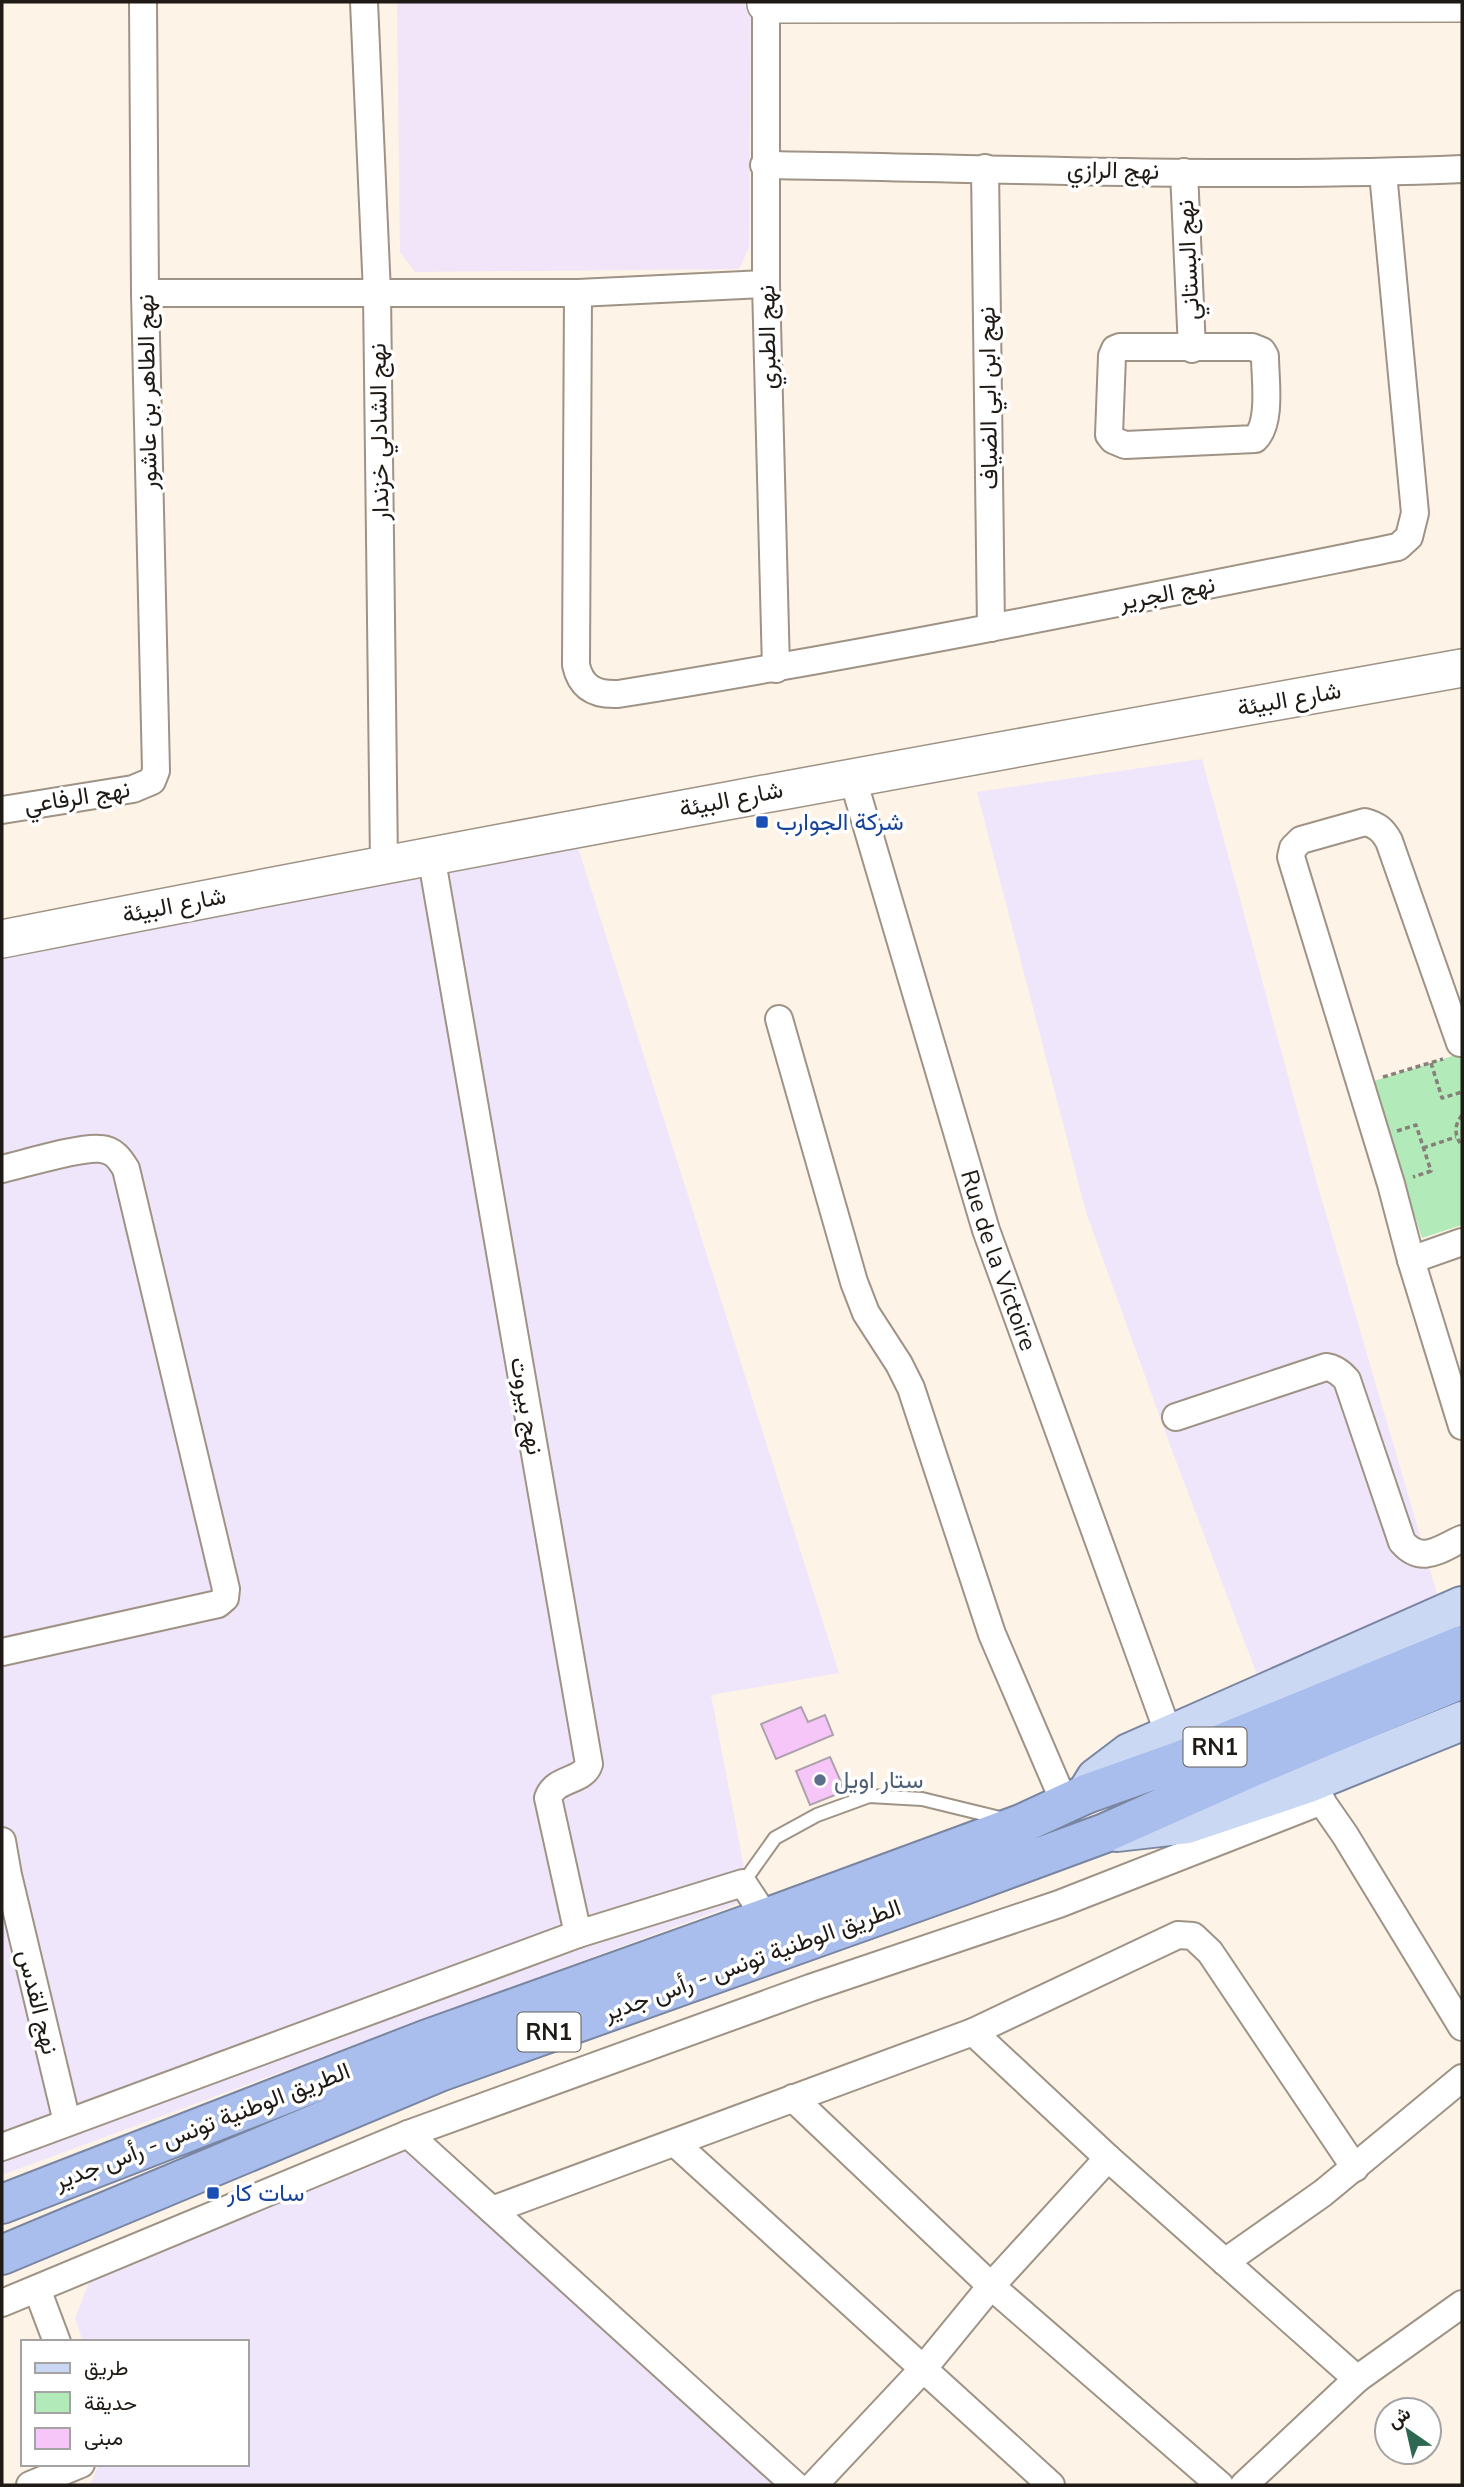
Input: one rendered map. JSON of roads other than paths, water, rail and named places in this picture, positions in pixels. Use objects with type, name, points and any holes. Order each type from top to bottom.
[{"type":"highway","name":"الطريق الوطنية تونس - رأس جدير","points":[[2,2255],[442,2071],[1105,1833],[1243,1771],[1462,1645]]},
{"type":"highway","name":"الطريق الوطنية تونس - رأس جدير","points":[[2,2204],[425,2040],[1021,1824],[1076,1799],[1179,1761],[1462,1679]]},
{"type":"main road","points":[[766,3],[1462,3]]},
{"type":"main road","name":"شارع البيئة","points":[[2,939],[384,863],[852,776],[1462,668]]},
{"type":"main road","points":[[1076,1799],[1096,1778],[1129,1753],[1462,1606]]},
{"type":"main road","points":[[1105,1833],[1187,1824],[1315,1792],[1462,1721]]},
{"type":"street","name":"نهج الطاهر بن عاشور","points":[[143,2],[145,293],[157,764],[152,781]]},
{"type":"street","name":"نهج الشادلي خزندار","points":[[364,2],[377,293],[384,863]]},
{"type":"street","name":"نهج الطبري","points":[[766,3],[764,165],[776,669]]},
{"type":"street","name":"نهج الرازي","points":[[764,165],[1184,172],[1383,173],[1462,169]]},
{"type":"street","name":"نهج ابن ابي الضياف","points":[[985,168],[991,628]]},
{"type":"street","name":"نهج البستاني","points":[[1184,172],[1192,349]]},
{"type":"street","name":"نهج الجرير","points":[[578,293],[576,665],[578,676],[584,685],[604,695],[618,694],[776,669],[1398,547],[1409,537],[1415,513],[1383,173]]},
{"type":"street","points":[[145,293],[578,293],[766,284]]},
{"type":"street","name":"نهج البستاني","points":[[1120,347],[1192,349],[1252,347],[1262,351],[1265,356],[1265,422],[1260,434],[1255,439],[1177,443],[1125,445],[1113,440],[1109,435],[1113,352],[1120,347]]},
{"type":"street","name":"Rue de la Victoire","points":[[852,776],[990,1241],[1169,1735]]},
{"type":"street","name":"نهج الرفاعي","points":[[2,810],[133,789],[152,781]]},
{"type":"street","points":[[1461,1042],[1389,841],[1383,831],[1375,824],[1365,822],[1301,840],[1293,848],[1291,857],[1462,1426]]},
{"type":"street","name":"نهج بيروت","points":[[431,855],[589,1764],[582,1773],[554,1787],[548,1798],[578,1934]]},
{"type":"street","points":[[779,1020],[854,1282],[866,1313],[911,1388],[992,1634],[1076,1799]]},
{"type":"street","points":[[2,1169],[91,1149],[111,1152],[120,1159],[129,1183],[226,1589],[225,1598],[218,1604],[2,1651]]},
{"type":"street","points":[[1411,1260],[1462,1242]]},
{"type":"street","points":[[1176,1418],[1331,1367],[1347,1380],[1402,1542],[1416,1554],[1424,1555],[1462,1539]]},
{"type":"street","points":[[2,2303],[408,2134],[810,1988],[1059,1904],[1315,1792],[1345,1835],[1462,2027]]},
{"type":"street","name":"نهج القدس","points":[[2,1841],[5,1876],[67,2122]]},
{"type":"street","points":[[2,2147],[578,1934],[743,1884],[766,1918]]},
{"type":"street","points":[[492,2210],[973,2032],[1178,1935],[1193,1936],[1210,1952],[1355,2168]]},
{"type":"street","points":[[973,2032],[1108,2158],[1357,2379]]},
{"type":"street","points":[[1225,2262],[1355,2168],[1462,2078]]},
{"type":"street","points":[[793,2098],[991,2286],[1220,2485]]},
{"type":"street","points":[[408,2134],[795,2485]]},
{"type":"street","points":[[676,2144],[1051,2485]]},
{"type":"street","points":[[814,2485],[923,2369],[991,2286],[1108,2158]]},
{"type":"street","points":[[37,2289],[56,2340]]},
{"type":"street","points":[[1244,2485],[1357,2379],[1462,2304]]},
{"type":"street","points":[[30,2485],[76,2466]]},
{"type":"street","points":[[78,2485],[86,2466]]},
{"type":"lane","points":[[743,1884],[775,1838],[817,1815],[869,1796],[922,1799],[1021,1824]]},
{"type":"place","name":"شركة الجوارب","points":[[762,822]]},
{"type":"place","name":"ستار اويل","points":[[820,1780]]},
{"type":"place","name":"سات كار","points":[[213,2193]]}]
